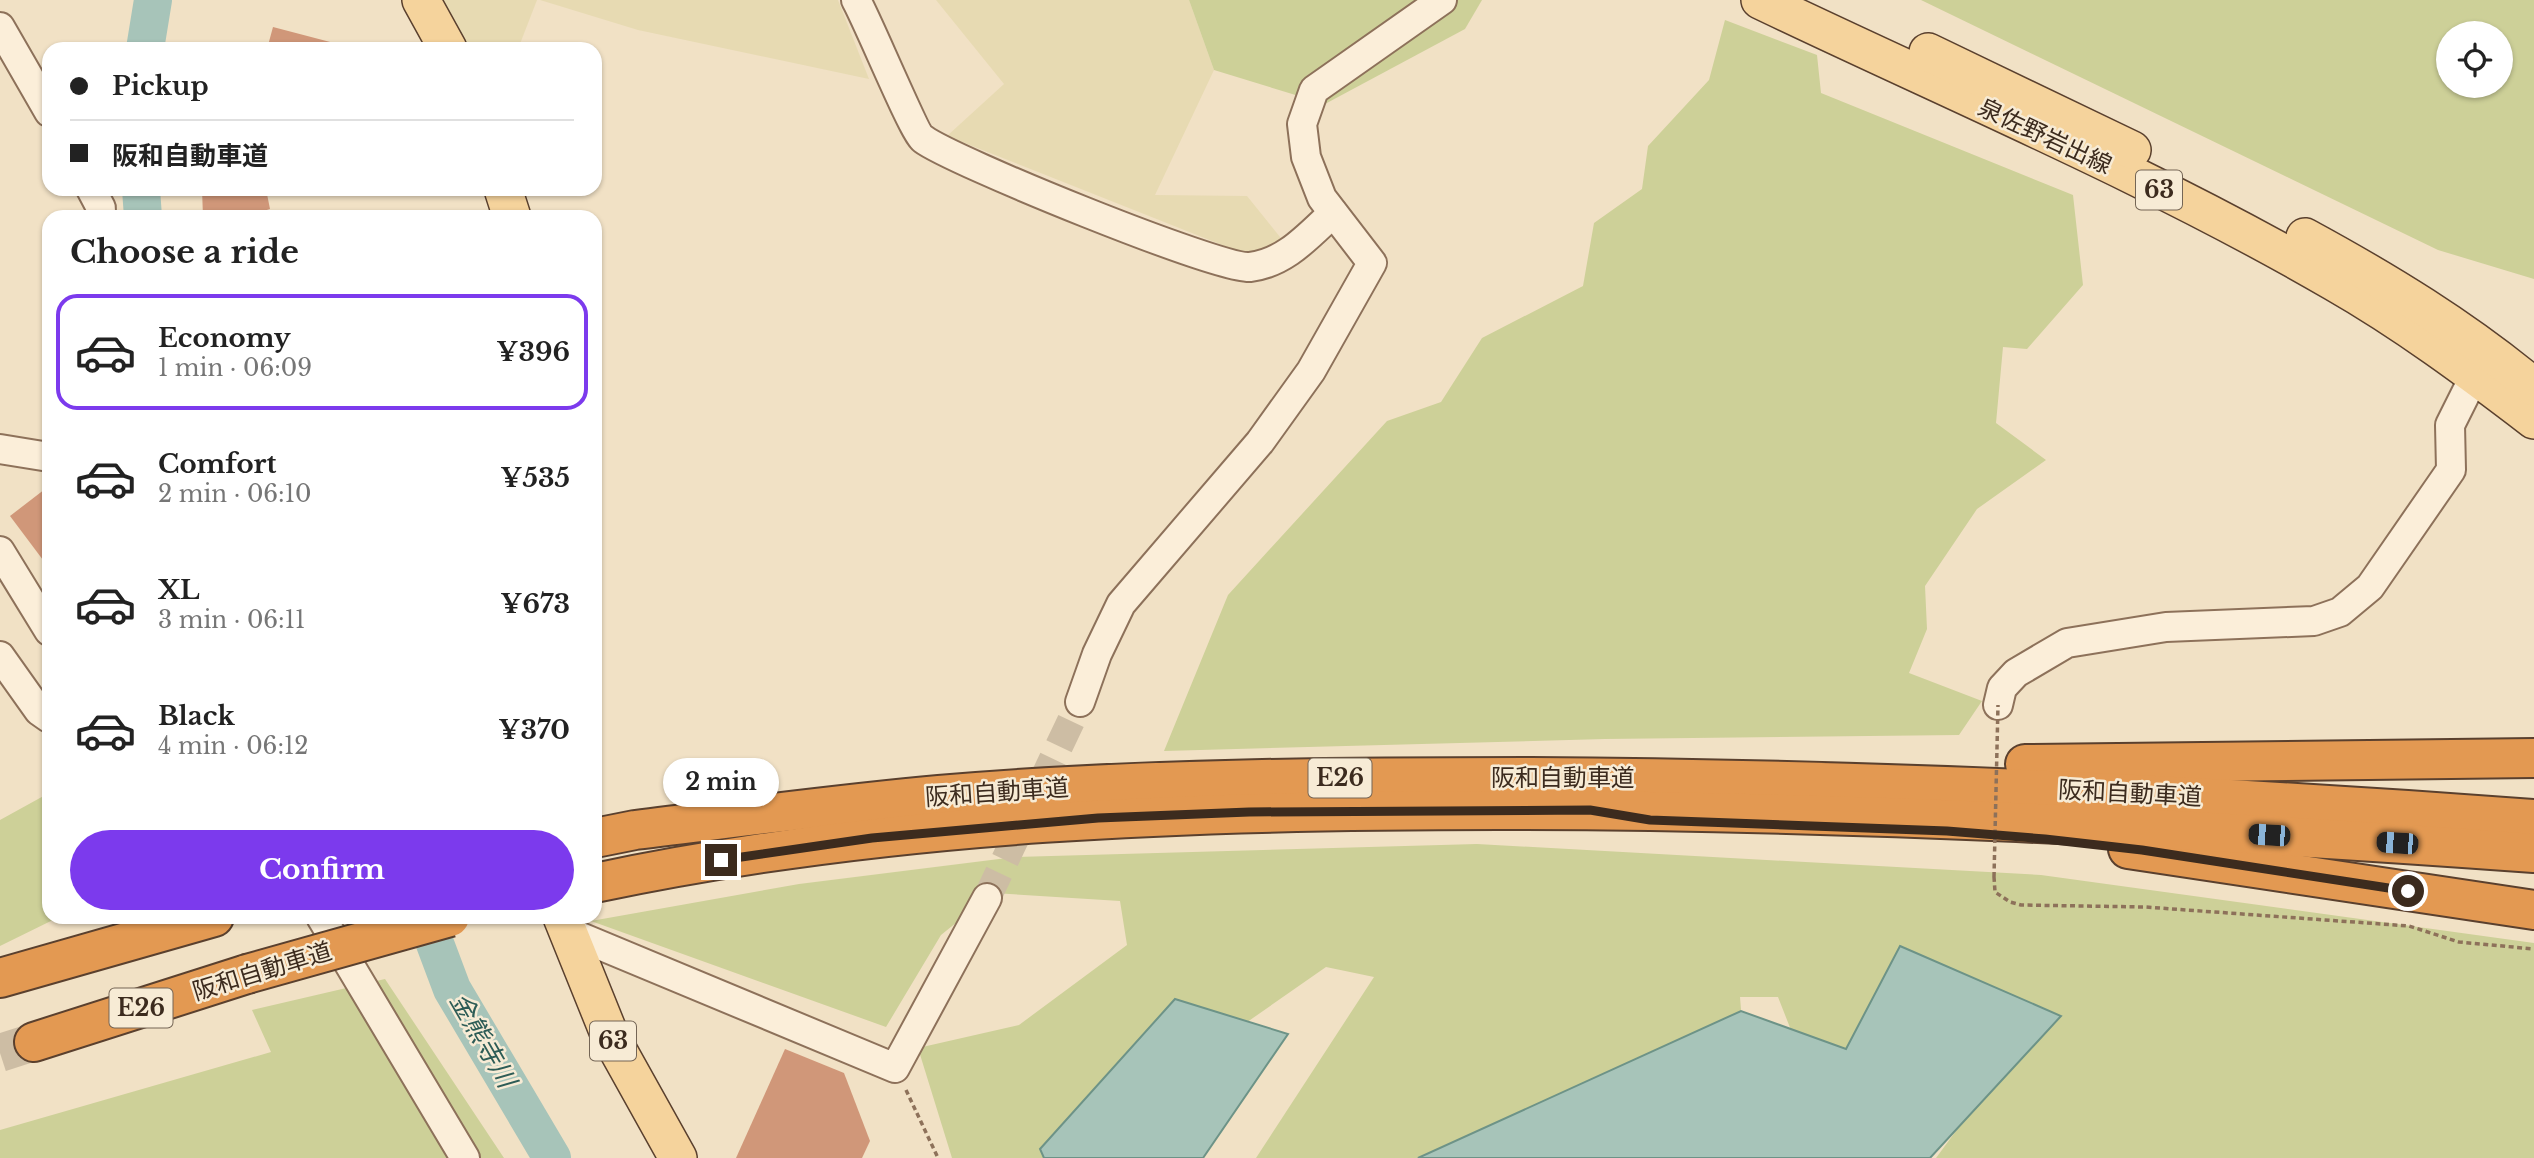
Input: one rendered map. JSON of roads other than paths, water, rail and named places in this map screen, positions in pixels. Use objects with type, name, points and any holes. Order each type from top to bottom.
[{"type":"highway","points":[[1711,778],[2061,764],[2534,758]]},
{"type":"highway","name":"阪和自動車道","points":[[602,837],[635,830],[940,795],[1089,786],[1409,777],[1711,778],[2046,789],[2534,818]]},
{"type":"highway","points":[[1590,810],[1650,820],[1947,831],[2045,839],[2142,850],[2534,910]]},
{"type":"highway","name":"阪和自動車道","points":[[602,883],[872,838],[1098,818],[1249,812],[1590,810],[2041,821],[2534,853]]},
{"type":"highway","points":[[0,978],[187,924]]},
{"type":"highway","name":"阪和自動車道","points":[[34,1042],[247,974],[425,924]]},
{"type":"main road","points":[[421,0],[444,42]]},
{"type":"main road","name":"泉佐野岩出線","points":[[1760,0],[2206,212],[2336,283],[2475,375],[2534,420]]},
{"type":"main road","name":"泉佐野岩出線","points":[[1816,0],[2070,119],[2281,224],[2396,287],[2497,356],[2534,387]]},
{"type":"main road","name":"63","points":[[564,924],[611,1036],[678,1158]]},
{"type":"street","points":[[856,0],[920,138],[964,161],[1175,246],[1245,267],[1269,264],[1297,247],[1333,213]]},
{"type":"street","points":[[1080,702],[1097,654],[1121,604],[1260,442],[1311,371],[1372,263],[1322,198],[1306,157],[1302,124],[1314,90],[1443,0]]},
{"type":"street","points":[[0,27],[42,100]]},
{"type":"street","points":[[1998,705],[2002,688],[2016,673],[2067,643],[2166,627],[2314,621],[2340,612],[2370,587],[2451,470],[2450,425],[2475,375]]},
{"type":"street","points":[[0,449],[42,456]]},
{"type":"street","points":[[0,551],[42,620]]},
{"type":"street","points":[[0,656],[42,713]]},
{"type":"street","points":[[564,924],[895,1068],[987,898]]},
{"type":"street","points":[[325,924],[465,1158]]},
{"type":"waterway","name":"金熊寺川","points":[[146,42],[153,0]]},
{"type":"waterway","name":"金熊寺川","points":[[142,196],[142,210]]},
{"type":"waterway","name":"金熊寺川","points":[[428,924],[452,989],[552,1158]]},
{"type":"tunnel","points":[[987,898],[1080,702]]},
{"type":"tunnel","points":[[0,1053],[34,1042]]}]
